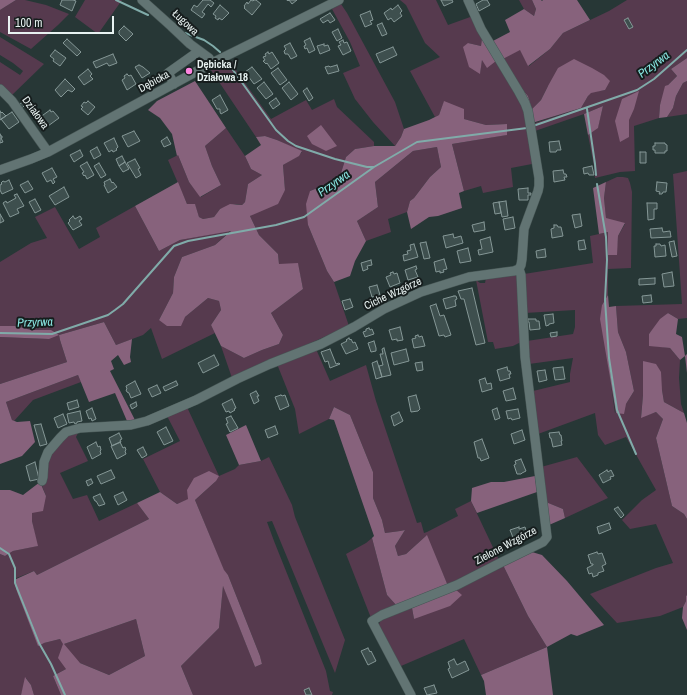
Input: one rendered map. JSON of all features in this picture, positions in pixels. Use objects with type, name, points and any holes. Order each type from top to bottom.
[{"type":"street","name":"Ługowa","points":[[142,0],[182,37],[209,58],[212,64]]},
{"type":"street","points":[[468,0],[488,42],[520,92],[528,111],[539,186],[524,230],[522,259],[519,269]]},
{"type":"street","name":"Dębicka","points":[[0,170],[48,152],[212,64],[336,1]]},
{"type":"street","points":[[174,84],[168,73],[199,51]]},
{"type":"street","name":"Działowa","points":[[0,89],[12,102],[48,152]]},
{"type":"street","name":"Ciche Wzgórze","points":[[42,481],[44,462],[48,452],[60,438],[70,431],[80,428],[131,425],[147,421],[196,400],[270,364],[321,344],[384,309],[416,295],[469,277],[519,269]]},
{"type":"street","name":"Zielone Wzgórze","points":[[411,695],[372,621],[382,615],[457,585],[543,542],[547,537],[525,356],[521,275],[519,269]]},
{"type":"shaded area","points":[[0,0],[16,0],[0,10]]},
{"type":"shaded area","points":[[16,0],[25,0],[46,5],[69,14],[31,49],[0,32],[0,10]]},
{"type":"shaded area","points":[[85,0],[122,0],[98,34],[75,17]]},
{"type":"shaded area","points":[[400,0],[436,0],[448,25],[473,16],[482,38],[481,46],[468,43],[480,73],[482,59],[496,61],[524,107],[532,164],[511,168],[513,187],[483,193],[481,186],[464,191],[452,144],[506,135],[506,124],[486,125],[464,119],[444,102],[439,115],[435,117],[410,71],[440,57],[425,43],[406,5]]},
{"type":"shaded area","points":[[519,0],[532,0],[536,9],[534,16],[524,9]]},
{"type":"shaded area","points":[[532,0],[577,0],[590,20],[563,33],[550,49],[528,66],[520,50],[503,59],[491,42],[510,32],[505,20],[524,9],[534,16],[536,9]]},
{"type":"shaded area","points":[[627,0],[687,0],[687,58],[671,69],[677,76],[668,85],[660,105],[659,118],[634,126],[635,171],[620,172],[595,178],[588,135],[598,127],[603,106],[535,131],[532,124],[581,108],[591,92],[605,90],[548,86],[541,100],[532,109],[528,96],[511,75],[503,59],[520,49],[529,66],[550,49],[563,33],[609,11]]},
{"type":"shaded area","points":[[341,4],[395,102],[404,129],[395,146],[355,99],[343,73],[360,66],[350,42],[332,9]]},
{"type":"shaded area","points":[[0,37],[44,64],[11,96],[0,86],[0,62],[20,75],[23,71],[0,55]]},
{"type":"shaded area","points":[[482,38],[496,61],[487,68],[482,60],[480,74],[469,67],[463,47],[468,43],[481,46]]},
{"type":"shaded area","points":[[687,58],[687,81],[683,83],[676,96],[673,108],[667,117],[659,118],[660,105],[665,86],[677,76],[671,69]]},
{"type":"shaded area","points":[[574,59],[604,75],[610,81],[605,90],[591,93],[581,108],[532,123],[517,83],[528,96],[532,109],[541,100],[558,68]]},
{"type":"shaded area","points":[[232,61],[237,72],[271,119],[306,100],[312,110],[334,99],[337,107],[374,142],[374,146],[355,149],[346,157],[341,173],[335,181],[310,191],[308,225],[327,271],[334,282],[349,326],[232,378],[221,346],[244,358],[279,344],[283,335],[271,313],[303,289],[298,264],[279,264],[278,254],[259,235],[250,216],[285,190],[283,165],[302,152],[265,136],[256,137],[211,70]]},
{"type":"shaded area","points":[[195,81],[226,128],[205,146],[221,185],[200,197],[189,182],[178,155],[177,156],[172,134],[160,118],[148,110],[157,101]]},
{"type":"shaded area","points":[[687,81],[687,114],[667,117],[673,108],[676,96],[683,83]]},
{"type":"shaded area","points":[[639,91],[629,120],[629,137],[620,142],[615,121],[622,99]]},
{"type":"shaded area","points":[[444,101],[464,109],[464,119],[486,125],[507,124],[507,135],[452,144],[464,191],[459,193],[462,208],[438,216],[429,217],[411,229],[407,212],[410,201],[430,177],[441,167],[437,147],[413,151],[375,182],[378,207],[357,221],[366,241],[355,261],[350,276],[334,282],[327,271],[308,225],[306,204],[310,191],[335,181],[341,173],[346,157],[355,149],[374,146],[395,146],[404,129],[439,115]]},
{"type":"shaded area","points":[[603,106],[598,128],[588,135],[584,114]]},
{"type":"shaded area","points":[[321,125],[337,146],[326,151],[312,144],[307,136]]},
{"type":"shaded area","points":[[226,128],[245,156],[251,169],[262,175],[248,184],[245,202],[242,205],[236,204],[220,209],[214,217],[203,219],[199,217],[195,205],[187,204],[168,160],[178,155],[189,182],[201,197],[221,185],[205,146]]},
{"type":"shaded area","points":[[265,136],[302,151],[299,156],[283,165],[285,190],[278,204],[250,216],[259,235],[278,254],[279,264],[298,263],[303,289],[271,313],[283,335],[279,344],[244,358],[221,346],[211,325],[221,310],[219,301],[208,298],[185,317],[181,326],[167,326],[159,320],[173,293],[174,277],[182,257],[215,245],[231,231],[180,240],[159,251],[135,206],[178,182],[187,204],[195,204],[199,217],[203,219],[214,217],[220,209],[230,204],[242,205],[245,202],[248,184],[262,175],[251,169],[245,156],[261,145],[256,137]]},
{"type":"shaded area","points":[[437,147],[441,167],[430,177],[410,201],[407,212],[388,219],[391,232],[366,241],[357,221],[378,207],[375,182],[413,151]]},
{"type":"shaded area","points":[[687,171],[687,318],[678,319],[668,313],[649,334],[649,345],[670,348],[680,360],[679,378],[681,404],[684,413],[664,402],[662,390],[643,361],[643,395],[641,417],[656,412],[663,419],[656,438],[672,506],[684,514],[687,519],[687,596],[686,595],[686,601],[683,607],[660,616],[617,623],[590,594],[656,568],[673,563],[656,524],[630,529],[622,520],[642,500],[656,490],[626,437],[605,445],[598,435],[595,413],[538,434],[533,391],[570,382],[573,358],[529,364],[527,341],[573,334],[575,327],[575,310],[525,313],[524,274],[593,263],[590,236],[608,232],[609,255],[616,255],[618,236],[625,224],[606,219],[604,198],[606,182],[617,177],[628,178],[632,192],[631,268],[608,269],[608,295],[602,305],[615,413],[626,404],[634,391],[626,352],[618,332],[616,306],[682,304],[673,174]]},
{"type":"shaded area","points":[[606,182],[604,198],[606,218],[625,223],[618,236],[617,255],[608,255],[608,232],[599,234],[593,188]]},
{"type":"shaded area","points":[[135,206],[159,251],[180,240],[231,230],[215,245],[182,257],[174,277],[173,293],[159,320],[185,317],[208,298],[219,301],[221,310],[211,325],[215,333],[162,359],[151,328],[143,335],[116,345],[104,322],[59,335],[67,362],[0,384],[0,337],[49,339],[51,330],[31,330],[15,326],[0,326],[0,262],[31,243],[47,238],[35,217],[55,207],[79,249],[100,237],[96,228]]},
{"type":"shaded area","points":[[514,274],[518,277],[521,342],[513,346],[495,349],[493,342],[488,342],[476,280],[480,283],[485,283],[486,278]]},
{"type":"shaded area","points":[[608,295],[609,307],[616,306],[618,332],[626,352],[634,391],[626,404],[624,414],[616,413],[600,319],[602,305]]},
{"type":"shaded area","points":[[668,313],[678,319],[676,334],[682,337],[685,356],[680,360],[670,348],[649,346],[649,334],[660,319]]},
{"type":"shaded area","points":[[104,322],[116,345],[132,339],[130,357],[131,362],[124,365],[118,355],[111,361],[114,369],[110,371],[135,420],[127,421],[115,393],[89,402],[78,375],[6,402],[12,420],[17,422],[30,421],[35,442],[22,456],[0,464],[0,384],[67,362],[59,335]]},
{"type":"shaded area","points":[[0,326],[16,326],[31,330],[51,330],[59,335],[49,339],[0,337]]},
{"type":"shaded area","points":[[316,349],[330,381],[366,365],[376,401],[417,523],[421,522],[424,533],[458,516],[455,509],[471,501],[499,560],[448,586],[426,536],[406,554],[398,556],[395,546],[405,530],[385,533],[382,520],[373,498],[373,472],[350,415],[334,407],[329,419],[299,434],[295,409],[277,364]]},
{"type":"shaded area","points":[[687,354],[687,373],[685,356]]},
{"type":"shaded area","points":[[643,361],[656,364],[661,372],[664,402],[684,413],[687,423],[687,519],[684,514],[672,506],[656,438],[663,419],[656,412],[641,418]]},
{"type":"shaded area","points":[[78,375],[81,382],[33,400],[14,421],[12,420],[6,402]]},
{"type":"shaded area","points":[[187,407],[219,476],[235,469],[239,465],[261,461],[269,457],[292,505],[295,517],[345,640],[335,673],[272,521],[267,522],[326,671],[330,691],[333,692],[332,695],[193,695],[181,666],[219,628],[223,585],[255,667],[262,664],[228,575],[224,571],[195,500],[216,481],[189,499],[177,504],[160,492],[143,459],[180,441],[167,416]]},
{"type":"shaded area","points":[[334,407],[350,415],[373,472],[373,498],[382,520],[385,533],[405,530],[395,546],[398,556],[406,554],[427,535],[448,586],[397,606],[387,595],[372,538],[374,536],[334,420],[329,419]]},
{"type":"shaded area","points":[[246,425],[261,461],[239,465],[226,435]]},
{"type":"shaded area","points":[[69,433],[78,433],[76,437],[88,461],[60,473],[73,499],[87,495],[99,521],[137,503],[149,519],[37,575],[34,571],[14,579],[16,589],[44,643],[60,639],[64,644],[136,619],[145,656],[109,675],[80,663],[66,669],[53,676],[61,695],[34,695],[31,685],[26,678],[21,695],[0,695],[0,554],[5,556],[13,551],[37,546],[32,521],[32,512],[46,496],[42,486],[46,476],[48,456]]},
{"type":"shaded area","points":[[577,457],[608,498],[565,518],[563,509],[546,502],[541,467]]},
{"type":"shaded area","points":[[209,471],[219,476],[216,481],[195,500],[224,570],[228,575],[262,664],[255,667],[223,586],[219,628],[181,666],[193,695],[61,695],[53,676],[66,669],[58,658],[63,644],[60,639],[38,646],[14,580],[34,571],[37,575],[149,519],[137,503],[160,492],[177,504],[188,499],[187,490],[194,478]],"holes":[[[136,619],[145,656],[109,675],[80,663],[64,644]]]},
{"type":"shaded area","points":[[535,476],[537,492],[477,513],[471,501],[472,488],[491,482],[504,482]]},
{"type":"shaded area","points":[[40,482],[46,496],[43,511],[32,513],[32,521],[38,546],[13,551],[5,556],[0,554],[0,490],[10,490],[23,495]]},
{"type":"shaded area","points":[[546,502],[563,509],[565,518],[549,525]]},
{"type":"shaded area","points":[[372,538],[387,595],[397,606],[371,618],[346,554]]},
{"type":"shaded area","points":[[532,552],[542,555],[567,581],[604,625],[577,636],[571,634],[547,647],[528,616],[503,565]]},
{"type":"shaded area","points":[[503,565],[528,616],[547,647],[481,675],[464,639],[401,666],[399,664],[378,626],[381,620],[388,616],[412,608],[414,619],[455,589]]},
{"type":"shaded area","points":[[455,589],[462,595],[450,606],[414,619],[412,608]]},
{"type":"shaded area","points":[[686,595],[687,596],[687,630],[682,618]]},
{"type":"shaded area","points":[[547,647],[553,695],[486,695],[484,681],[481,675]]},
{"type":"shaded area","points":[[25,677],[31,685],[34,695],[21,695]]},
{"type":"building","points":[[62,0],[76,1],[72,11],[60,5]]},
{"type":"building","points":[[203,0],[210,0],[214,3],[211,7],[208,4],[202,12],[205,14],[202,18],[191,10],[194,5],[197,7]]},
{"type":"building","points":[[251,0],[256,0],[261,4],[252,15],[244,8],[247,2],[248,4]]},
{"type":"building","points":[[289,0],[297,0],[292,4]]},
{"type":"building","points":[[441,0],[452,0],[453,2],[444,6]]},
{"type":"building","points":[[483,0],[487,0],[490,5],[479,11],[476,4]]},
{"type":"building","points":[[220,5],[229,13],[222,20],[219,18],[218,20],[213,14]]},
{"type":"building","points":[[398,5],[402,11],[400,13],[402,16],[394,22],[391,18],[388,20],[384,13],[391,8],[392,10]]},
{"type":"building","points":[[370,11],[373,20],[370,21],[372,24],[365,27],[360,15]]},
{"type":"building","points":[[330,13],[335,20],[330,23],[328,20],[323,23],[320,19]]},
{"type":"building","points":[[628,18],[633,27],[629,29],[624,20]]},
{"type":"building","points":[[382,23],[387,34],[382,36],[377,25]]},
{"type":"building","points":[[124,26],[133,34],[126,41],[119,34],[119,31]]},
{"type":"building","points":[[338,29],[342,38],[337,41],[332,32]]},
{"type":"building","points":[[310,38],[315,50],[309,53],[307,48],[305,49],[304,46],[306,45],[304,41]]},
{"type":"building","points":[[67,39],[81,52],[77,56],[63,43]]},
{"type":"building","points":[[343,40],[344,43],[347,42],[351,51],[343,55],[338,46],[341,45],[339,42]]},
{"type":"building","points":[[290,43],[297,56],[291,59],[288,54],[285,54],[284,51],[286,49],[284,46]]},
{"type":"building","points":[[324,44],[324,46],[328,45],[330,50],[320,54],[317,46]]},
{"type":"building","points":[[393,47],[397,55],[380,63],[376,54]]},
{"type":"building","points":[[55,50],[66,58],[60,66],[53,61],[54,59],[50,56]]},
{"type":"building","points":[[268,52],[269,54],[272,52],[279,63],[271,69],[267,63],[266,64],[263,61],[265,60],[263,57],[266,56],[265,54]]},
{"type":"building","points":[[113,54],[117,63],[109,66],[107,63],[96,68],[93,62]]},
{"type":"building","points":[[139,65],[150,73],[142,78],[135,67]]},
{"type":"building","points":[[337,65],[339,71],[328,74],[325,67]]},
{"type":"building","points":[[252,67],[262,79],[254,84],[245,72]]},
{"type":"building","points":[[278,68],[287,80],[280,85],[271,73]]},
{"type":"building","points":[[88,69],[92,74],[90,76],[93,79],[84,85],[78,77]]},
{"type":"building","points":[[127,74],[129,76],[131,75],[136,84],[127,90],[122,80]]},
{"type":"building","points":[[65,79],[75,89],[72,92],[68,90],[61,97],[55,90]]},
{"type":"building","points":[[264,82],[273,94],[266,99],[257,88]]},
{"type":"building","points":[[289,82],[298,94],[291,100],[282,88]]},
{"type":"building","points":[[307,88],[313,98],[309,101],[303,91]]},
{"type":"building","points":[[220,95],[228,110],[221,114],[220,109],[217,109],[212,100]]},
{"type":"building","points":[[276,98],[280,104],[273,109],[269,103]]},
{"type":"building","points":[[26,99],[31,106],[28,109],[25,105],[22,108],[19,105]]},
{"type":"building","points":[[88,101],[95,107],[88,115],[81,109],[83,107],[81,106],[84,102],[86,103]]},
{"type":"building","points":[[50,110],[51,112],[53,111],[59,118],[48,126],[39,118]]},
{"type":"building","points":[[0,111],[6,116],[0,120]]},
{"type":"building","points":[[12,112],[19,122],[9,129],[1,119]]},
{"type":"building","points":[[134,131],[140,141],[128,147],[122,136]]},
{"type":"building","points":[[0,134],[3,142],[0,143]]},
{"type":"building","points":[[167,137],[171,144],[164,147],[161,141]]},
{"type":"building","points":[[114,138],[118,147],[116,149],[117,150],[113,152],[112,150],[109,152],[104,143]]},
{"type":"building","points":[[559,141],[561,150],[550,152],[549,142]]},
{"type":"building","points":[[655,143],[665,143],[667,145],[667,151],[665,151],[665,153],[655,153],[653,146],[655,146]]},
{"type":"building","points":[[97,147],[101,155],[94,159],[90,151]]},
{"type":"building","points":[[80,150],[83,156],[74,162],[70,155]]},
{"type":"building","points":[[640,152],[646,152],[646,163],[640,163]]},
{"type":"building","points":[[122,156],[125,162],[119,166],[116,159]]},
{"type":"building","points":[[135,159],[140,168],[138,169],[141,175],[136,178],[127,163]]},
{"type":"building","points":[[87,162],[94,175],[87,179],[82,173],[84,172],[80,166]]},
{"type":"building","points":[[125,162],[129,169],[123,172],[119,166]]},
{"type":"building","points":[[99,163],[106,175],[101,178],[94,166]]},
{"type":"building","points":[[592,166],[594,175],[589,175],[588,173],[584,174],[583,168]]},
{"type":"building","points":[[52,168],[57,177],[53,179],[55,182],[53,184],[51,180],[47,182],[42,173]]},
{"type":"building","points":[[563,170],[567,177],[564,177],[565,180],[554,182],[553,171]]},
{"type":"building","points":[[110,179],[117,187],[108,193],[104,182]]},
{"type":"building","points":[[9,180],[13,189],[2,194],[0,190],[1,183]]},
{"type":"building","points":[[28,181],[33,189],[25,193],[20,185]]},
{"type":"building","points":[[657,182],[667,183],[666,192],[659,194],[660,192],[656,191]]},
{"type":"building","points":[[64,187],[69,197],[55,205],[49,196]]},
{"type":"building","points":[[528,188],[528,193],[531,193],[531,195],[528,195],[528,200],[519,200],[518,189]]},
{"type":"building","points":[[17,194],[24,206],[17,209],[19,213],[10,217],[3,203],[6,201],[7,203],[16,198],[14,195]]},
{"type":"building","points":[[35,199],[41,210],[35,213],[29,202]]},
{"type":"building","points":[[506,201],[508,216],[502,217],[499,202]]},
{"type":"building","points":[[499,202],[501,213],[495,214],[493,203]]},
{"type":"building","points":[[647,203],[657,203],[657,209],[654,209],[654,219],[648,220]]},
{"type":"building","points":[[0,214],[4,221],[0,223]]},
{"type":"building","points":[[580,214],[582,226],[575,228],[572,215]]},
{"type":"building","points":[[73,216],[75,219],[80,216],[82,219],[79,221],[82,225],[73,230],[68,223]]},
{"type":"building","points":[[513,217],[515,228],[505,230],[503,219]]},
{"type":"building","points":[[484,222],[485,230],[474,232],[472,225]]},
{"type":"building","points":[[554,225],[561,227],[563,236],[552,238],[551,229],[554,228]]},
{"type":"building","points":[[662,228],[663,232],[670,231],[671,237],[651,238],[650,229]]},
{"type":"building","points":[[453,234],[454,238],[461,236],[463,243],[446,248],[443,236]]},
{"type":"building","points":[[490,237],[493,252],[479,255],[478,250],[482,249],[480,240]]},
{"type":"building","points":[[584,240],[586,249],[579,250],[578,241]]},
{"type":"building","points":[[674,241],[677,256],[672,257],[669,242]]},
{"type":"building","points":[[426,242],[430,258],[424,259],[420,243]]},
{"type":"building","points":[[414,244],[418,257],[404,261],[403,255],[408,254],[407,251],[411,250],[410,245]]},
{"type":"building","points":[[656,244],[660,244],[661,246],[665,245],[666,256],[655,257],[654,246],[656,246]]},
{"type":"building","points":[[468,248],[471,261],[460,263],[457,251]]},
{"type":"building","points":[[545,249],[546,257],[537,258],[536,251]]},
{"type":"building","points":[[444,259],[447,269],[443,270],[444,272],[436,272],[434,262]]},
{"type":"building","points":[[371,260],[372,265],[367,266],[368,269],[363,271],[361,263]]},
{"type":"building","points":[[416,266],[417,269],[415,270],[418,277],[408,280],[405,270]]},
{"type":"building","points":[[393,272],[394,274],[397,273],[400,283],[390,287],[386,277],[391,275],[390,273]]},
{"type":"building","points":[[672,272],[674,286],[664,287],[662,274]]},
{"type":"building","points":[[655,278],[655,284],[639,285],[639,279]]},
{"type":"building","points":[[377,285],[380,295],[372,297],[369,287]]},
{"type":"building","points":[[472,288],[485,343],[476,345],[464,299],[461,299],[458,291]]},
{"type":"building","points":[[651,295],[652,302],[643,303],[642,296]]},
{"type":"building","points":[[456,296],[457,299],[455,300],[456,306],[446,309],[443,299]]},
{"type":"building","points":[[350,299],[353,307],[345,310],[342,301]]},
{"type":"building","points":[[436,304],[440,316],[444,315],[451,335],[445,337],[444,335],[439,336],[430,306]]},
{"type":"building","points":[[553,314],[554,323],[546,326],[544,315]]},
{"type":"building","points":[[528,319],[536,319],[536,321],[539,321],[540,329],[530,330]]},
{"type":"building","points":[[400,327],[403,340],[392,340],[389,330]]},
{"type":"building","points":[[369,328],[370,330],[372,329],[374,334],[365,337],[363,332]]},
{"type":"building","points":[[557,332],[557,336],[551,337],[550,333]]},
{"type":"building","points":[[418,335],[419,337],[422,336],[425,346],[414,348],[412,339],[416,338],[415,336]]},
{"type":"building","points":[[349,338],[353,343],[355,342],[358,349],[346,354],[341,344]]},
{"type":"building","points":[[374,341],[376,351],[371,352],[368,343]]},
{"type":"building","points":[[384,348],[391,375],[382,377],[379,366],[383,365],[380,354],[383,354],[382,349]]},
{"type":"building","points":[[330,349],[336,364],[340,364],[330,368],[328,361],[325,362],[321,352]]},
{"type":"building","points":[[406,349],[409,361],[394,365],[391,353]]},
{"type":"building","points":[[214,355],[219,365],[203,373],[198,363]]},
{"type":"building","points":[[377,361],[382,377],[376,379],[372,363]]},
{"type":"building","points":[[422,362],[423,370],[417,371],[415,363]]},
{"type":"building","points":[[507,367],[511,374],[509,374],[510,378],[500,381],[497,370]]},
{"type":"building","points":[[563,367],[565,379],[555,380],[553,368]]},
{"type":"building","points":[[545,370],[547,380],[539,382],[537,371]]},
{"type":"building","points":[[485,378],[487,384],[491,383],[492,389],[482,392],[479,380]]},
{"type":"building","points":[[135,381],[141,394],[131,398],[126,390],[126,386]]},
{"type":"building","points":[[176,381],[178,385],[165,391],[163,387]]},
{"type":"building","points":[[157,385],[161,393],[152,397],[148,389]]},
{"type":"building","points":[[513,388],[516,399],[506,401],[503,391]]},
{"type":"building","points":[[256,391],[259,396],[257,396],[259,401],[254,404],[250,394]]},
{"type":"building","points":[[285,395],[289,406],[280,410],[275,397]]},
{"type":"building","points":[[416,395],[420,409],[418,411],[411,412],[408,397]]},
{"type":"building","points":[[232,399],[236,408],[230,413],[229,411],[226,412],[222,404]]},
{"type":"building","points":[[77,400],[79,407],[69,410],[67,403]]},
{"type":"building","points":[[136,402],[137,406],[132,409],[130,405]]},
{"type":"building","points":[[92,408],[96,419],[92,421],[91,418],[89,419],[86,411]]},
{"type":"building","points":[[497,408],[500,418],[495,420],[492,410]]},
{"type":"building","points":[[518,409],[520,418],[512,420],[511,418],[508,419],[506,411]]},
{"type":"building","points":[[80,411],[82,421],[75,424],[74,422],[69,423],[67,414]]},
{"type":"building","points":[[399,412],[403,421],[394,426],[391,416]]},
{"type":"building","points":[[63,414],[67,424],[58,428],[54,418]]},
{"type":"building","points":[[231,416],[238,428],[230,432],[226,424],[228,423],[226,418]]},
{"type":"building","points":[[41,424],[47,444],[40,446],[34,425]]},
{"type":"building","points":[[275,426],[278,434],[268,438],[265,430]]},
{"type":"building","points":[[166,427],[173,441],[164,445],[157,432]]},
{"type":"building","points":[[522,430],[525,440],[514,444],[511,434]]},
{"type":"building","points":[[559,432],[561,435],[562,445],[553,447],[549,433]]},
{"type":"building","points":[[119,433],[122,439],[120,440],[121,442],[112,446],[109,438]]},
{"type":"building","points":[[482,439],[489,458],[481,461],[480,458],[478,458],[474,442]]},
{"type":"building","points":[[96,442],[98,447],[100,446],[101,454],[92,459],[87,447]]},
{"type":"building","points":[[120,442],[123,448],[125,447],[126,454],[117,459],[111,446]]},
{"type":"building","points":[[143,447],[147,455],[142,458],[137,450]]},
{"type":"building","points":[[521,459],[526,471],[521,474],[517,474],[514,465],[516,464],[515,461]]},
{"type":"building","points":[[35,462],[39,479],[30,481],[26,466]]},
{"type":"building","points":[[111,470],[115,478],[101,484],[97,476]]},
{"type":"building","points":[[607,470],[608,472],[611,470],[614,476],[610,477],[611,479],[603,483],[599,475]]},
{"type":"building","points":[[91,479],[93,483],[88,486],[86,481]]},
{"type":"building","points":[[123,492],[127,500],[118,505],[114,496]]},
{"type":"building","points":[[100,494],[105,504],[99,506],[93,497]]},
{"type":"building","points":[[618,507],[624,515],[621,518],[614,509]]},
{"type":"building","points":[[609,523],[611,529],[599,534],[597,527]]},
{"type":"building","points":[[519,527],[519,529],[525,527],[527,534],[514,540],[510,530]]},
{"type":"building","points":[[597,552],[598,554],[602,553],[606,564],[602,566],[604,571],[593,577],[592,573],[589,574],[587,568],[593,565],[591,564],[588,555]]},
{"type":"building","points":[[368,648],[376,661],[368,665],[361,651]]},
{"type":"building","points":[[454,659],[457,665],[465,661],[469,670],[452,678],[448,669],[450,668],[448,662]]},
{"type":"building","points":[[434,685],[437,693],[427,695],[424,688]]},
{"type":"building","points":[[309,688],[312,695],[306,695],[304,690]]},
{"type":"waterway","points":[[116,0],[148,15]]},
{"type":"waterway","points":[[185,33],[204,40],[220,52]]},
{"type":"waterway","name":"Przyrwa","points":[[533,126],[637,90],[654,79],[687,50]]},
{"type":"waterway","points":[[228,63],[276,130],[288,141],[296,146],[335,159],[367,167],[374,167]]},
{"type":"waterway","points":[[587,109],[596,175]]},
{"type":"waterway","name":"Przyrwa","points":[[0,333],[52,334],[108,315],[123,304],[174,246],[188,241],[276,225],[304,217],[374,167],[417,142],[527,128]]},
{"type":"waterway","points":[[597,184],[606,237],[607,260],[605,300],[609,358],[617,410],[636,454]]},
{"type":"waterway","points":[[0,548],[9,554],[15,568],[15,583],[39,643],[51,664],[65,695]]},
{"type":"place","name":"Dębicka / Działowa 18","points":[[189,71]]}]
